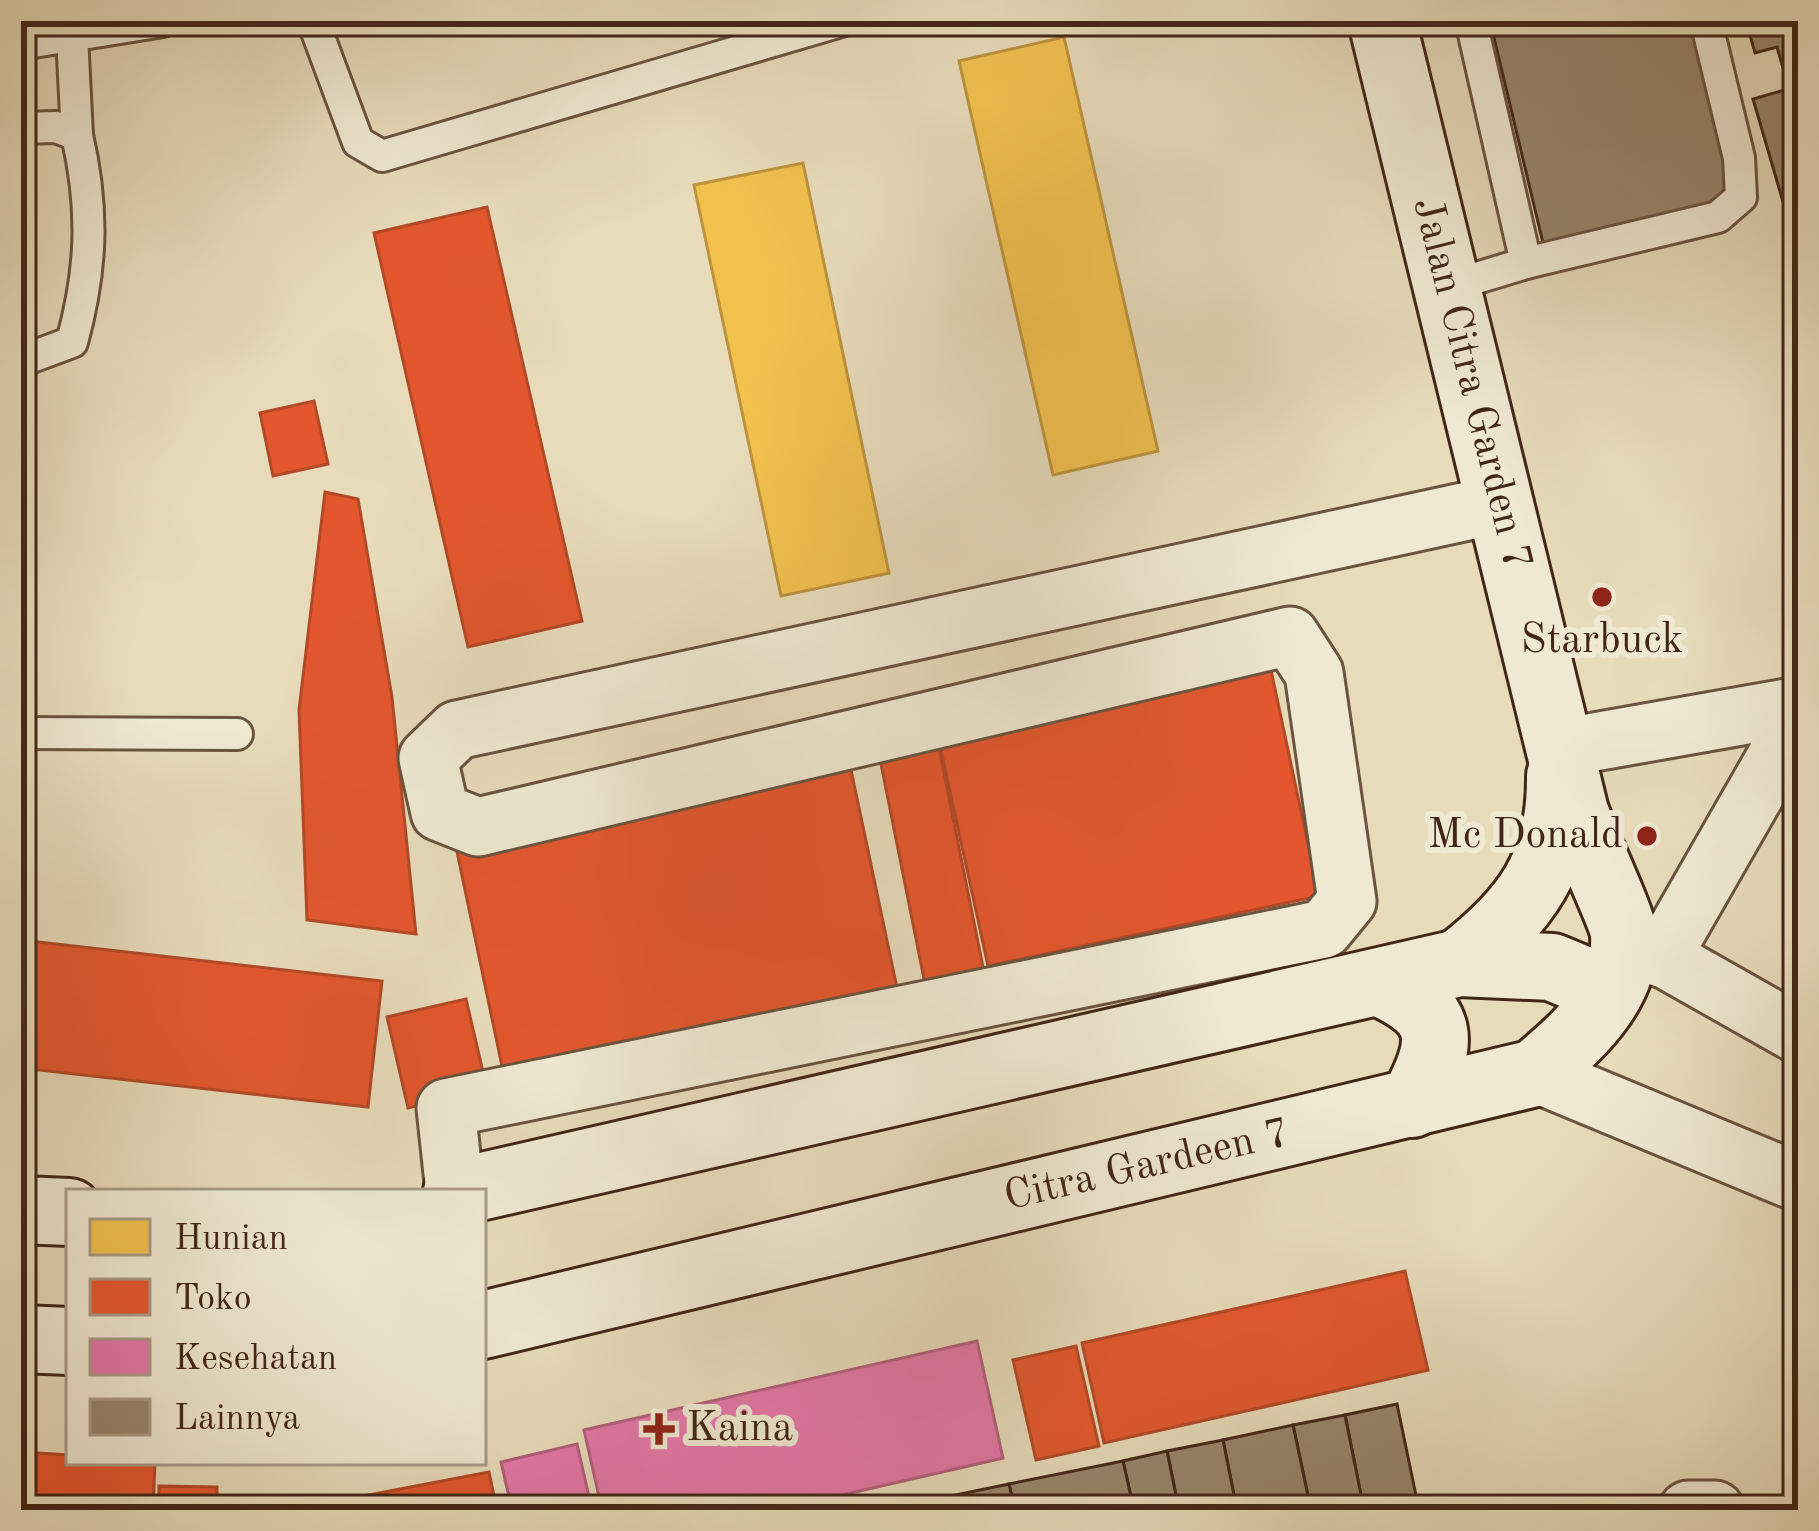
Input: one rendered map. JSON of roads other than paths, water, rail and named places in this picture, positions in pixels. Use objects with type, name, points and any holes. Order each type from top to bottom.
[{"type":"main road","name":"Jalan Citra Garden 7","points":[[1382,21],[1560,748],[1589,853],[1632,961]]},
{"type":"main road","name":"Jalan Citra Garden 7","points":[[1459,963],[1508,925],[1543,872],[1560,812],[1560,748]]},
{"type":"main road","points":[[469,1189],[1459,963],[1552,967],[1632,961]]},
{"type":"main road","points":[[1535,1073],[1579,1037],[1632,961]]},
{"type":"main road","points":[[1378,982],[1419,999],[1435,1028],[1432,1067],[1412,1104]]},
{"type":"main road","name":"Citra Gardeen 7","points":[[486,1319],[1535,1073]]},
{"type":"main road","points":[[21,1210],[66,1212]]},
{"type":"main road","points":[[21,1339],[66,1341]]},
{"type":"street","points":[[456,1189],[446,1108],[1324,929],[1347,902],[1314,673],[1289,636],[478,827],[440,812],[428,758],[457,730],[1500,504]]},
{"type":"street","points":[[1560,748],[1798,706]]},
{"type":"street","points":[[1798,718],[1632,961],[1798,1034]]},
{"type":"street","points":[[1535,1073],[1798,1182]]},
{"type":"street","points":[[1688,1510],[1714,1510]]},
{"type":"lane","points":[[21,44],[164,21]]},
{"type":"lane","points":[[313,21],[358,142],[382,155],[842,21]]},
{"type":"lane","points":[[1471,21],[1526,263]]},
{"type":"lane","points":[[1447,287],[1526,263],[1718,218],[1741,197],[1739,158],[1706,21]]},
{"type":"lane","points":[[21,361],[72,342],[84,297],[91,198],[77,135],[73,36]]},
{"type":"lane","points":[[21,128],[56,127],[77,135]]},
{"type":"lane","points":[[21,733],[237,734]]},
{"type":"place","name":"Starbuck","points":[[1602,597]]},
{"type":"place","name":"Mc Donald","points":[[1647,836]]},
{"type":"place","name":"Kaina","points":[[659,1429]]}]
